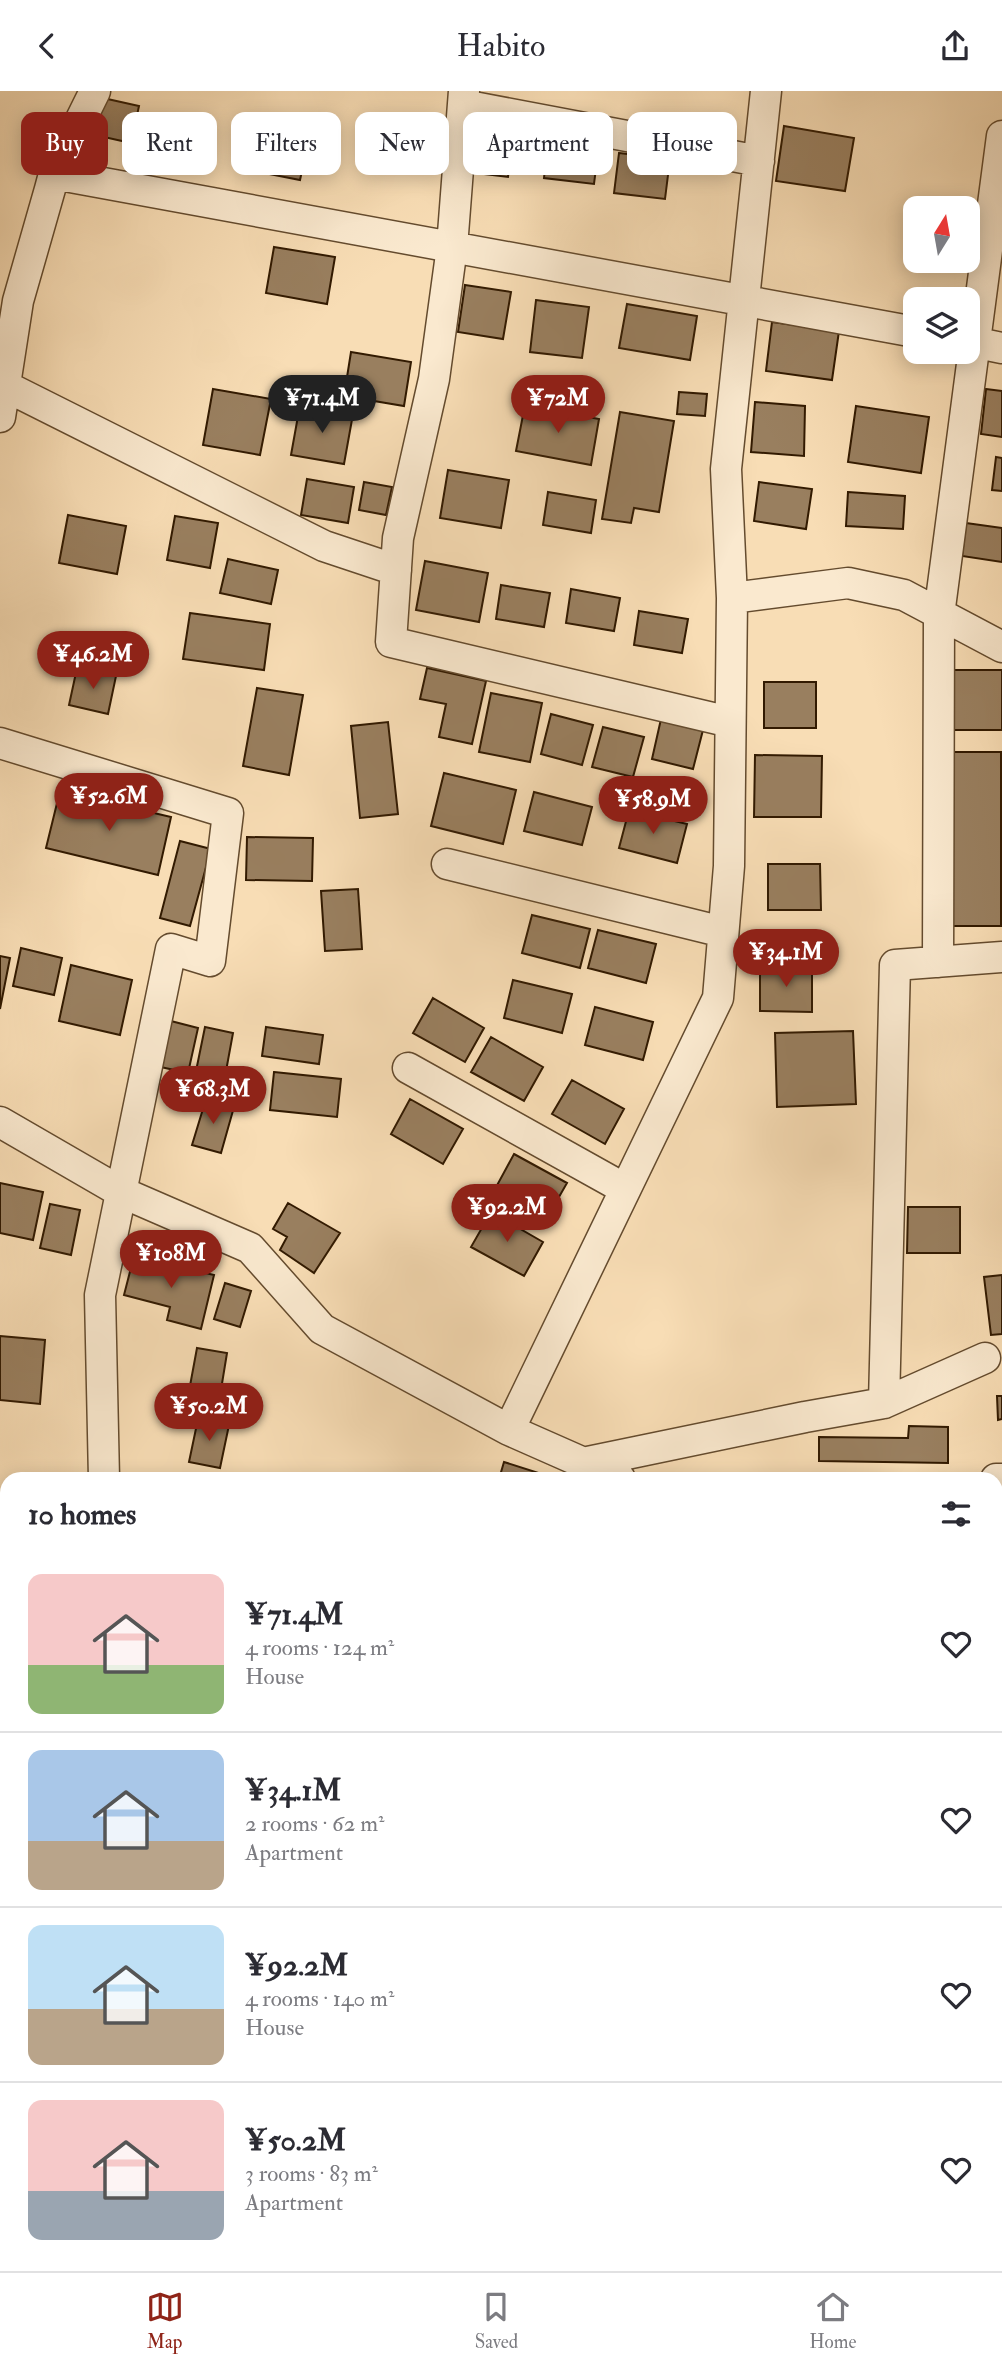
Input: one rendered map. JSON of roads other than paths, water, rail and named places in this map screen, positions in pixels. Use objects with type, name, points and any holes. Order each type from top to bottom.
[{"type":"street","points":[[85,112],[95,91]]},
{"type":"street","points":[[509,1430],[718,998],[729,866],[732,598],[726,469],[746,301],[766,91]]},
{"type":"street","points":[[730,722],[391,642],[398,538],[434,379],[452,247],[463,98],[760,161]]},
{"type":"street","points":[[938,962],[939,615],[981,344],[1002,136]]},
{"type":"street","points":[[0,417],[5,386],[9,298],[54,175]]},
{"type":"street","points":[[59,175],[903,330]]},
{"type":"street","points":[[5,386],[324,546],[396,570]]},
{"type":"street","points":[[732,598],[848,583],[904,595],[1002,647]]},
{"type":"street","points":[[0,743],[228,813],[210,961],[171,949],[100,1295],[104,1472]]},
{"type":"street","points":[[447,864],[723,932]]},
{"type":"street","points":[[884,1403],[895,965],[1002,957]]},
{"type":"street","points":[[408,1068],[625,1189]]},
{"type":"street","points":[[0,1122],[121,1192],[250,1248],[322,1329],[509,1430],[604,1472]]},
{"type":"street","points":[[583,1463],[884,1403],[985,1358]]}]
